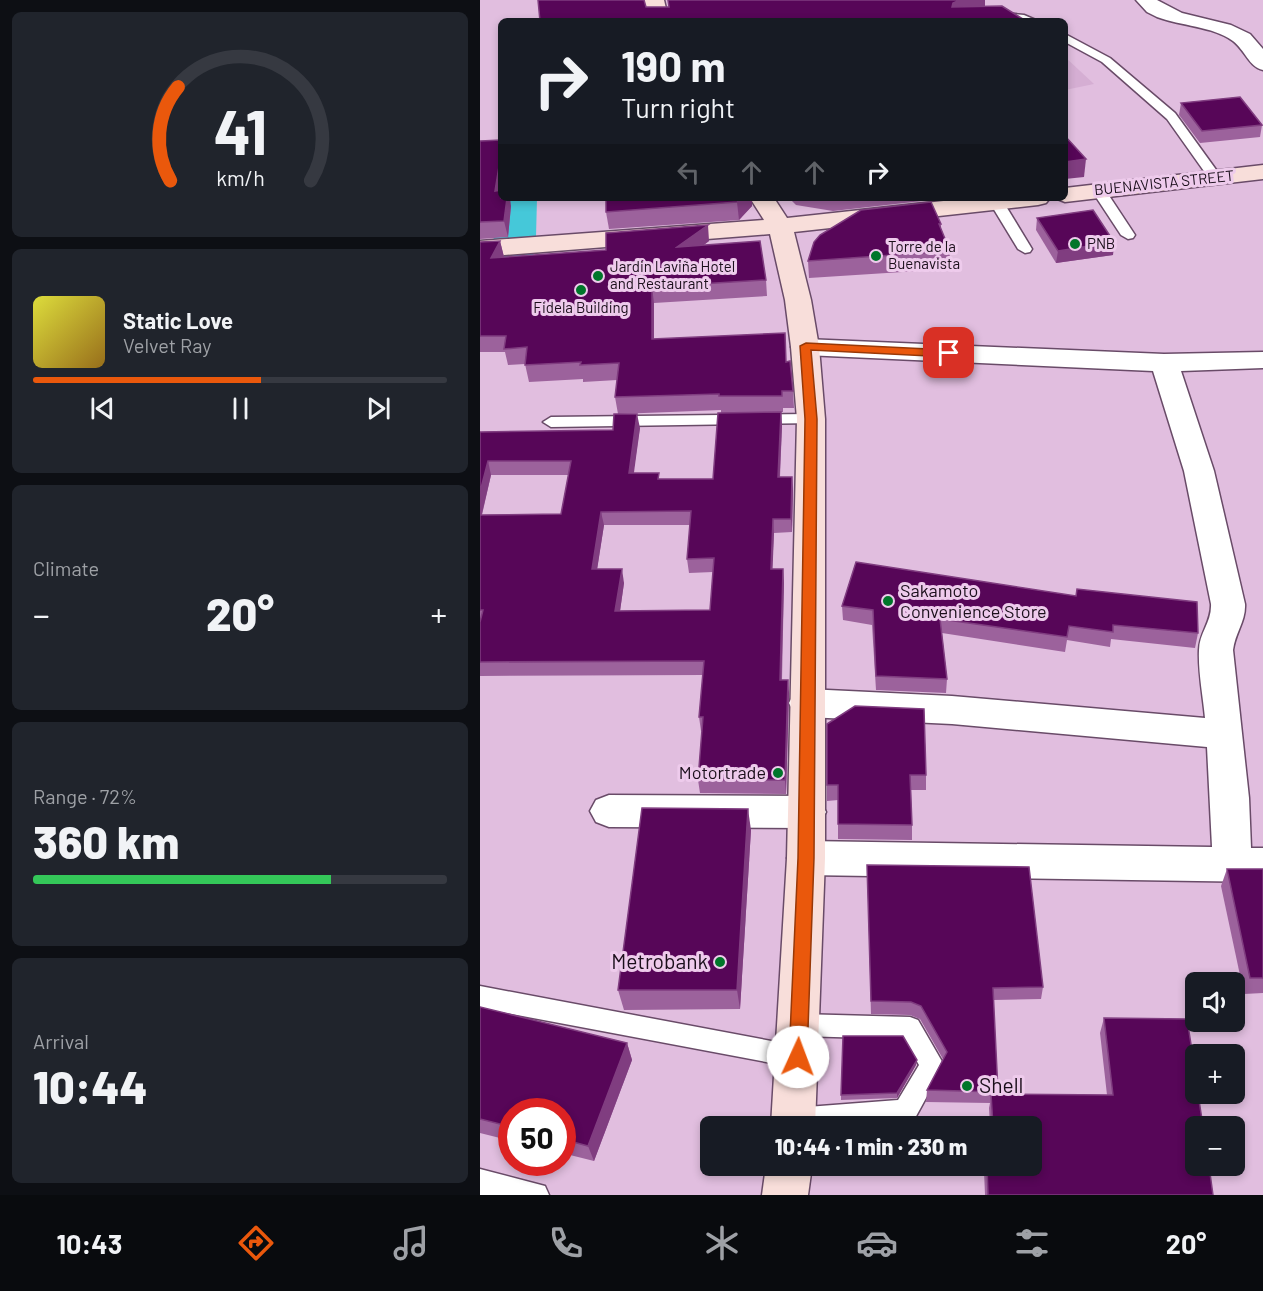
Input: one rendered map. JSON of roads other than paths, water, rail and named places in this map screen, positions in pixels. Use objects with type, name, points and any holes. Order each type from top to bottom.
[{"type":"main road","points":[[654,0],[658,18]]},
{"type":"main road","name":"BUENAVISTA STREET","points":[[1068,195],[1216,178],[1260,176]]},
{"type":"main road","points":[[764,201],[780,226],[806,346],[811,419],[806,858],[794,1116]]},
{"type":"main road","points":[[504,247],[780,226],[1010,201]]},
{"type":"main road","points":[[785,1195],[788,1176]]},
{"type":"street","points":[[1146,0],[1165,13],[1234,32],[1248,42],[1263,64]]},
{"type":"street","points":[[806,346],[1164,363],[1263,360]]},
{"type":"street","points":[[806,858],[1247,864],[1230,798],[1216,650],[1216,640],[1229,619],[1228,604],[1199,471],[1164,363]]},
{"type":"street","points":[[807,703],[952,710],[1223,734]]},
{"type":"street","points":[[609,811],[807,812]]},
{"type":"lane","points":[[974,18],[990,15],[1022,18]]},
{"type":"lane","points":[[1068,39],[1106,60],[1171,116],[1216,178]]},
{"type":"lane","points":[[1100,191],[1128,236]]},
{"type":"lane","points":[[1019,201],[1025,249]]},
{"type":"lane","points":[[551,422],[811,419]]},
{"type":"lane","points":[[480,997],[799,1041],[910,1028],[932,1065],[905,1112],[865,1116]]},
{"type":"lane","points":[[480,1182],[536,1195]]},
{"type":"waterway","points":[[480,337],[510,265],[515,237],[516,201]]},
{"type":"place","name":"PNB","points":[[1075,244]]},
{"type":"place","name":"Torre de la Buenavista","points":[[876,256]]},
{"type":"place","name":"Jardin Laviña Hotel and Restaurant","points":[[598,276]]},
{"type":"place","name":"Fidela Building","points":[[581,290]]},
{"type":"place","name":"Sakamoto Convenience Store","points":[[888,601]]},
{"type":"place","name":"Motortrade","points":[[778,773]]},
{"type":"place","name":"Metrobank","points":[[720,962]]},
{"type":"place","name":"Shell","points":[[967,1086]]}]
